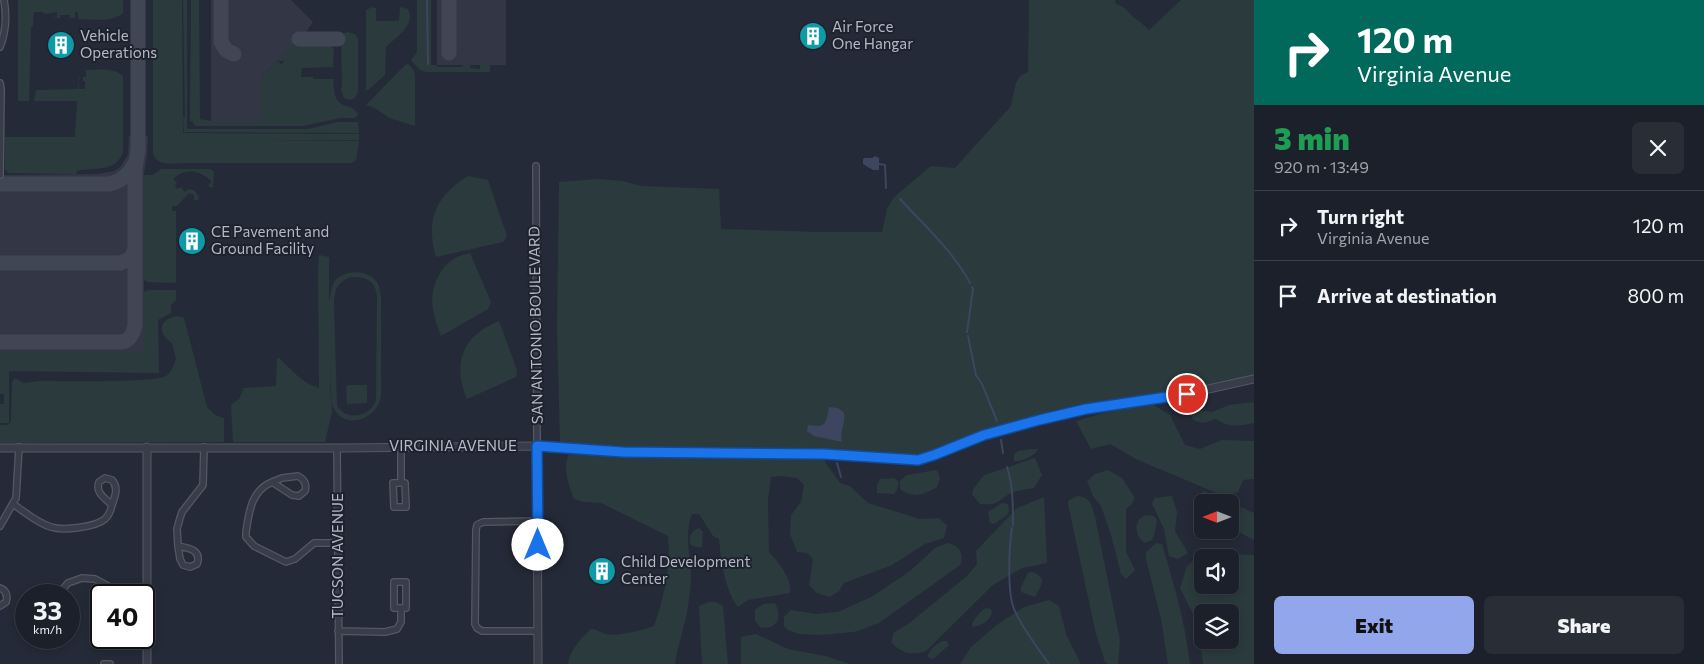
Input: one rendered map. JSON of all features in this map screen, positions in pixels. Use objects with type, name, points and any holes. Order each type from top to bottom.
[{"type":"street","points":[[0,47],[6,19],[4,0]]},
{"type":"street","points":[[0,83],[0,174]]},
{"type":"street","name":"SAN ANTONIO BOULEVARD","points":[[536,166],[538,664]]},
{"type":"street","name":"VIRGINIA AVENUE","points":[[0,448],[537,446],[623,452],[824,454],[918,460],[984,435],[1039,420],[1093,408],[1212,389],[1254,379]]},
{"type":"street","points":[[401,446],[401,483]]},
{"type":"street","points":[[0,526],[14,504],[17,492],[19,447]]},
{"type":"street","points":[[147,447],[147,584]]},
{"type":"street","points":[[178,546],[177,529],[182,512],[203,485],[204,447]]},
{"type":"street","name":"TUCSON AVENUE","points":[[337,448],[339,664]]},
{"type":"street","points":[[272,482],[294,496],[301,495],[306,488],[305,482],[299,477],[282,478],[272,482],[261,488],[252,502],[246,532],[246,537],[250,543],[286,562],[295,559],[314,543],[338,543]]},
{"type":"street","points":[[394,483],[401,483],[405,483],[406,507],[394,507],[394,483]]},
{"type":"street","points":[[14,504],[44,525],[54,528],[94,524],[102,521],[108,515],[112,505]]},
{"type":"street","points":[[538,521],[483,522],[477,525],[476,624],[477,628],[482,631],[538,631]]},
{"type":"street","points":[[67,584],[85,578],[95,579],[105,584]]},
{"type":"street","points":[[394,582],[406,582],[406,608],[401,608],[394,608],[394,582]]},
{"type":"street","points":[[0,588],[7,595],[6,602],[0,606]]},
{"type":"street","points":[[338,631],[385,632],[395,630],[400,622],[401,608]]},
{"type":"street","points":[[147,649],[147,664]]},
{"type":"street","points":[[104,664],[110,664]]},
{"type":"shaded area","points":[[18,0],[123,0],[123,13],[113,18],[96,20],[78,19],[78,12],[75,12],[75,18],[70,18],[70,15],[60,15],[60,18],[52,18],[57,17],[57,12],[44,14],[43,12],[34,12],[33,27],[31,27],[29,101],[18,101]]},
{"type":"shaded area","points":[[153,0],[182,0],[183,133],[359,134],[359,140],[260,141],[359,141],[356,160],[352,163],[170,164],[158,160],[153,153]]},
{"type":"shaded area","points":[[183,0],[187,0],[187,129],[308,129],[338,122],[358,122],[359,133],[184,132]]},
{"type":"shaded area","points":[[191,0],[199,0],[200,119],[211,121],[261,121],[261,81],[264,74],[277,61],[281,64],[284,62],[278,60],[291,46],[305,42],[332,46],[334,51],[334,67],[302,68],[301,77],[334,79],[333,87],[337,100],[341,104],[353,109],[358,116],[303,126],[195,126],[193,121],[190,121]]},
{"type":"shaded area","points":[[211,0],[291,0],[313,22],[306,32],[264,74],[261,81],[261,121],[211,121]]},
{"type":"shaded area","points":[[417,0],[431,0],[431,65],[437,65],[437,67],[462,67],[463,65],[470,65],[470,68],[480,69],[480,65],[490,65],[490,72],[426,72],[420,70],[411,60],[417,52]]},
{"type":"shaded area","points":[[437,0],[506,0],[506,65],[437,65]]},
{"type":"shaded area","points":[[1029,0],[1115,0],[1116,4],[1120,5],[1149,30],[1181,0],[1254,0],[1254,375],[1198,388],[1061,411],[1028,419],[990,430],[916,457],[802,448],[620,448],[560,442],[557,329],[559,182],[597,179],[623,181],[641,186],[719,189],[721,229],[882,232],[887,209],[894,197],[931,166],[955,168],[1011,106],[1016,83],[1020,76],[1028,72]]},
{"type":"shaded area","points":[[372,7],[376,8],[376,21],[399,21],[400,7],[408,9],[410,15],[404,30],[386,47],[385,75],[366,90],[366,10]]},
{"type":"shaded area","points":[[344,33],[355,34],[358,39],[358,92],[355,98],[350,100],[344,98],[341,89],[341,38]]},
{"type":"shaded area","points":[[408,64],[415,74],[415,126],[389,118],[375,108],[366,105]]},
{"type":"shaded area","points":[[86,70],[110,70],[123,76],[123,152],[120,158],[111,166],[81,170],[77,171],[76,174],[8,173],[5,169],[5,137],[75,137],[77,101],[34,101],[36,90],[78,89],[79,77],[81,77],[79,79],[79,89],[85,89],[83,77],[86,77]]},
{"type":"shaded area","points":[[129,136],[148,136],[144,174],[144,352],[0,352],[0,175],[97,174],[114,171],[120,167],[128,155]]},
{"type":"shaded area","points":[[161,169],[210,169],[214,172],[213,188],[208,186],[212,182],[210,180],[197,172],[182,173],[173,179],[177,183],[175,186],[177,189],[181,187],[185,192],[189,189],[194,190],[199,197],[198,200],[194,200],[194,195],[189,193],[177,206],[172,206],[172,211],[176,211],[176,283],[148,282],[144,280],[144,175],[153,175]]},
{"type":"shaded area","points":[[468,176],[488,180],[507,236],[503,242],[436,257],[432,232],[436,210],[448,192]]},
{"type":"shaded area","points":[[470,253],[491,302],[488,309],[441,336],[432,306],[435,283],[441,271],[448,263]]},
{"type":"shaded area","points":[[319,255],[329,257],[329,301],[334,282],[343,275],[356,272],[362,273],[373,278],[378,284],[381,298],[381,394],[379,402],[370,415],[356,420],[348,420],[336,412],[332,402],[332,412],[325,442],[233,442],[231,405],[239,399],[244,388],[276,386],[277,358],[302,379],[319,388]],"holes":[[[352,277],[370,281],[375,287],[377,297],[376,400],[369,410],[364,414],[358,415],[346,414],[337,405],[335,292],[342,281]]]},
{"type":"shaded area","points":[[148,290],[176,290],[176,300],[171,305],[171,313],[158,320],[159,373],[9,371],[9,423],[0,423],[0,404],[4,404],[4,394],[0,394],[0,352],[144,352],[144,292]]},
{"type":"shaded area","points":[[177,316],[184,318],[207,407],[215,415],[224,418],[224,442],[0,443],[0,425],[7,425],[11,422],[12,383],[14,379],[23,383],[41,381],[127,381],[166,376],[174,366],[176,359],[172,343],[164,335],[162,327],[166,320]]},
{"type":"shaded area","points":[[499,321],[517,370],[516,377],[467,399],[463,390],[460,371],[463,353],[474,337]]},
{"type":"shaded area","points":[[348,385],[367,385],[367,403],[347,404],[346,387]]},
{"type":"shaded area","points":[[1254,402],[1254,423],[1234,426],[1216,419],[1201,422],[1193,420],[1191,415],[1193,411],[1212,412],[1229,405]]},
{"type":"shaded area","points":[[1152,404],[1170,415],[1185,445],[1200,449],[1222,440],[1254,441],[1254,479],[1243,480],[1238,492],[1219,494],[1138,460],[1110,444],[1091,449],[1076,421],[1107,412]]},
{"type":"shaded area","points":[[1038,449],[1028,458],[1014,461],[1014,455],[1018,451]]},
{"type":"shaded area","points":[[570,453],[824,456],[825,462],[840,483],[850,486],[868,503],[920,519],[939,518],[947,526],[944,538],[925,544],[892,565],[844,583],[839,591],[830,597],[817,593],[809,585],[813,559],[807,553],[797,552],[790,534],[791,515],[801,502],[804,485],[797,478],[771,477],[768,500],[769,552],[787,576],[790,593],[748,600],[738,607],[727,584],[722,566],[719,539],[713,536],[699,514],[692,514],[688,529],[690,590],[675,664],[568,664],[574,649],[591,629],[617,635],[654,626],[666,582],[669,548],[668,536],[601,503],[584,502],[574,499],[566,469],[567,458]]},
{"type":"shaded area","points":[[1035,458],[1042,475],[1034,488],[1014,492],[992,504],[980,504],[972,494],[974,488],[984,475]]},
{"type":"shaded area","points":[[937,470],[940,478],[937,487],[932,490],[914,495],[900,489],[900,481],[907,475]]},
{"type":"shaded area","points":[[1108,470],[1122,478],[1135,498],[1126,509],[1126,552],[1135,570],[1126,579],[1121,574],[1101,506],[1093,496],[1087,481],[1095,474]]},
{"type":"shaded area","points":[[894,478],[899,482],[894,494],[877,493],[877,485],[880,479]]},
{"type":"shaded area","points":[[1078,496],[1088,500],[1095,517],[1120,640],[1118,664],[1108,664],[1105,662],[1096,634],[1068,504],[1069,500]]},
{"type":"shaded area","points":[[1172,496],[1177,512],[1175,531],[1188,553],[1178,559],[1169,556],[1164,529],[1152,504],[1154,498]]},
{"type":"shaded area","points":[[1044,497],[1047,563],[1022,568],[993,585],[926,651],[911,653],[903,651],[891,642],[894,632],[907,625],[967,576],[977,564],[976,551],[1017,508]]},
{"type":"shaded area","points":[[1002,503],[1008,504],[1009,511],[1007,515],[994,524],[990,523],[988,512]]},
{"type":"shaded area","points":[[1239,506],[1254,513],[1254,540],[1239,532]]},
{"type":"shaded area","points":[[1146,515],[1154,516],[1157,520],[1152,540],[1145,543],[1141,540],[1136,528],[1139,520]]},
{"type":"shaded area","points":[[699,528],[703,532],[702,547],[694,547],[690,544],[690,537]]},
{"type":"shaded area","points":[[947,543],[955,546],[960,551],[962,557],[960,565],[879,623],[854,632],[820,635],[799,634],[788,630],[784,626],[784,617],[791,610],[816,614],[838,612],[873,596],[910,571],[935,548]]},
{"type":"shaded area","points":[[1156,543],[1162,544],[1171,574],[1190,664],[1168,664],[1161,619],[1146,559],[1146,552]]},
{"type":"shaded area","points":[[1239,554],[1254,555],[1254,664],[1203,664],[1201,649],[1239,649],[1239,604],[1194,604],[1194,616],[1180,588],[1187,566],[1194,560],[1194,594],[1239,594]]},
{"type":"shaded area","points":[[1032,572],[1042,579],[1041,586],[1035,597],[1021,592],[1021,587],[1028,573]]},
{"type":"shaded area","points":[[1049,600],[1059,606],[1066,634],[1081,664],[960,664],[971,647],[998,624],[1024,607]]},
{"type":"shaded area","points":[[709,602],[716,602],[723,606],[728,664],[702,664],[699,606]]},
{"type":"shaded area","points":[[775,603],[778,613],[777,621],[771,627],[760,627],[755,621],[755,610],[763,604]]},
{"type":"shaded area","points":[[986,608],[991,609],[992,613],[989,619],[973,627],[972,624],[976,617]]},
{"type":"shaded area","points":[[756,634],[788,649],[825,656],[850,664],[741,664],[741,637]]},
{"type":"shaded area","points":[[942,641],[947,641],[949,645],[933,659],[927,657],[933,648]]},
{"type":"water","points":[[875,156],[879,158],[879,170],[873,170],[863,164],[863,159]]},
{"type":"water","points":[[829,407],[838,408],[844,413],[842,442],[814,436],[807,431],[808,425],[820,426],[824,424]]},
{"type":"waterway","points":[[427,0],[428,64]]},
{"type":"waterway","points":[[879,164],[885,165],[886,188]]},
{"type":"waterway","points":[[900,199],[947,249],[970,283]]},
{"type":"waterway","points":[[967,332],[972,287]]},
{"type":"waterway","points":[[968,336],[976,375],[982,384],[997,421]]},
{"type":"waterway","points":[[1001,440],[1003,453]]},
{"type":"waterway","points":[[837,463],[841,477]]},
{"type":"waterway","points":[[1007,467],[1012,488],[1013,525]]},
{"type":"waterway","points":[[1012,528],[1009,569],[1010,592],[1014,609],[1021,623],[1049,664]]},
{"type":"taxiway","points":[[0,342],[121,342],[131,337],[135,326],[138,0]]},
{"type":"taxiway","points":[[221,0],[221,42],[226,50],[234,54]]},
{"type":"taxiway","points":[[449,0],[449,53]]},
{"type":"taxiway","points":[[299,39],[338,39]]},
{"type":"taxiway","points":[[0,184],[110,184],[126,176],[136,161]]},
{"type":"taxiway","points":[[0,263],[120,263],[130,259],[135,250]]},
{"type":"place","name":"Air Force One Hangar","points":[[813,36]]},
{"type":"place","name":"Vehicle Operations","points":[[61,45]]},
{"type":"place","name":"CE Pavement and Ground Facility","points":[[192,241]]},
{"type":"place","name":"Child Development Center","points":[[602,571]]},
{"type":"route","points":[[538,545],[537,446],[623,452],[824,454],[918,460],[984,435],[1022,424],[1086,409],[1187,394]]}]
